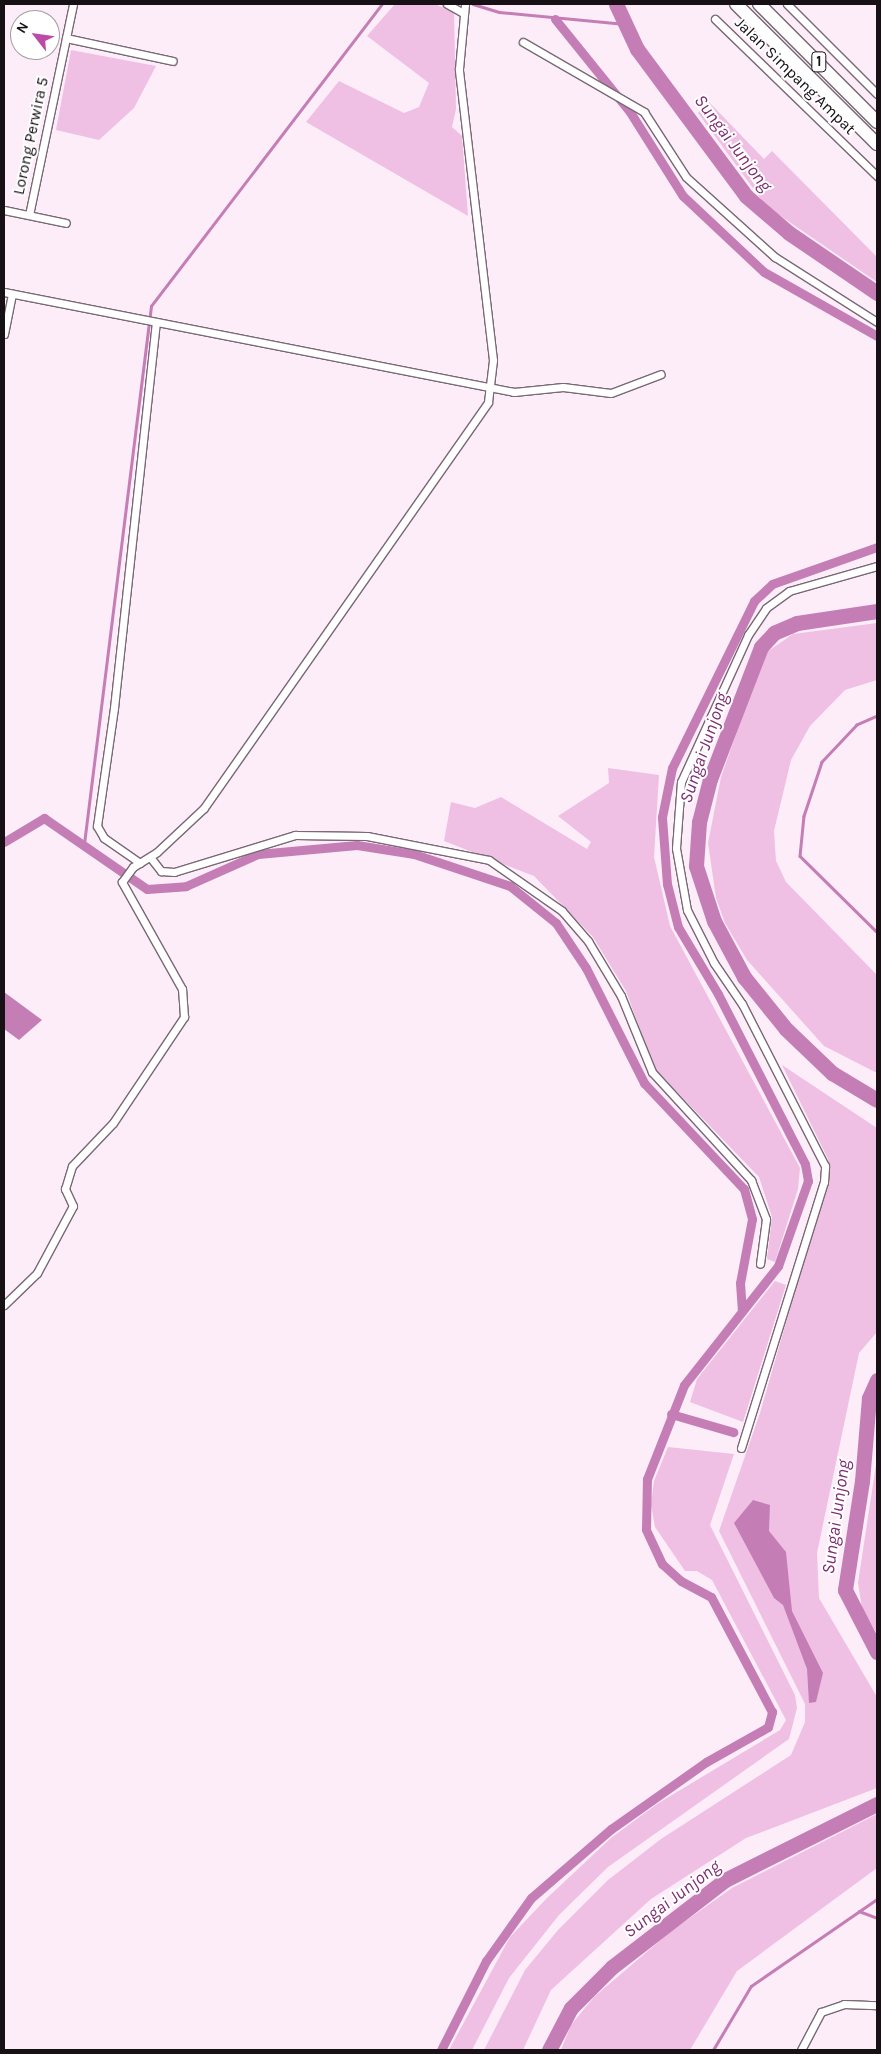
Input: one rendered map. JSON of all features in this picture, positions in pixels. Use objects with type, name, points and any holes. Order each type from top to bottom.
[{"type":"highway","name":"1","points":[[736,4],[877,144]]},
{"type":"highway","name":"1","points":[[759,4],[877,122]]},
{"type":"street","name":"Lorong Perwira 5","points":[[29,216],[73,4]]},
{"type":"street","points":[[447,4],[463,13]]},
{"type":"street","points":[[4,1304],[37,1273],[73,1206],[65,1189],[72,1166],[113,1123],[184,1016],[182,989],[122,882],[136,865],[150,857],[204,808],[450,462],[488,402],[492,388],[493,360],[459,69],[465,4]]},
{"type":"street","points":[[787,4],[877,94]]},
{"type":"street","name":"Jalan Simpang Ampat","points":[[715,19],[877,176]]},
{"type":"street","points":[[66,38],[173,61]]},
{"type":"street","points":[[523,42],[591,78],[644,112],[686,177],[775,257],[877,322]]},
{"type":"street","points":[[4,210],[66,223]]},
{"type":"street","points":[[4,292],[514,392],[563,386],[611,393],[661,374]]},
{"type":"street","points":[[4,334],[12,294]]},
{"type":"street","points":[[136,865],[104,838],[97,826],[114,708],[155,322]]},
{"type":"street","points":[[741,1448],[824,1182],[825,1166],[742,1004],[714,963],[687,910],[676,848],[681,782],[748,635],[766,608],[789,591],[877,566]]},
{"type":"street","points":[[150,857],[161,871],[174,872],[295,835],[367,836],[489,860],[562,910],[588,941],[622,996],[652,1072],[751,1180],[766,1219],[760,1264]]},
{"type":"street","points":[[801,2050],[821,2012],[844,2004],[877,2005]]},
{"type":"shaded area","points":[[395,4],[435,4],[454,13],[456,109],[452,127],[462,136],[468,216],[306,122],[339,81],[404,113],[419,107],[429,83],[367,36]]},
{"type":"shaded area","points":[[71,50],[156,66],[134,108],[99,140],[56,130]]},
{"type":"shaded area","points":[[708,101],[764,159],[772,151],[877,257],[877,282],[766,206],[698,113]]},
{"type":"shaded area","points":[[877,623],[877,680],[845,690],[810,726],[791,760],[774,831],[776,861],[786,882],[877,975],[877,1073],[824,1046],[747,960],[725,923],[716,898],[708,843],[721,777],[764,654],[793,634]]},
{"type":"shaded area","points":[[608,768],[659,775],[654,857],[670,926],[800,1168],[798,1189],[775,1262],[767,1259],[772,1217],[759,1177],[654,1068],[626,991],[593,937],[534,876],[444,841],[451,802],[475,808],[501,797],[587,849],[591,842],[558,816],[609,783]]},
{"type":"shaded area","points":[[4,992],[42,1020],[19,1040],[4,1029]]},
{"type":"shaded area","points":[[782,1065],[877,1128],[877,1332],[859,1353],[817,1553],[819,1598],[877,1697],[877,1788],[746,1838],[651,1899],[551,1990],[523,2050],[484,2050],[525,1970],[558,1930],[608,1880],[661,1839],[791,1755],[805,1722],[805,1704],[719,1531],[760,1413],[829,1173],[828,1159]]},
{"type":"shaded area","points":[[775,1281],[786,1285],[743,1422],[690,1402],[697,1379]]},
{"type":"shaded area","points":[[668,1447],[734,1454],[710,1525],[795,1695],[797,1708],[789,1739],[608,1867],[559,1915],[509,1978],[472,2050],[449,2050],[510,1937],[547,1898],[611,1838],[657,1804],[780,1730],[786,1720],[712,1580],[697,1571],[685,1571],[655,1527],[651,1504],[654,1481]]},
{"type":"shaded area","points":[[877,1458],[877,1634],[862,1608],[858,1583]]},
{"type":"shaded area","points":[[753,1500],[770,1505],[769,1531],[786,1552],[792,1611],[823,1673],[816,1702],[809,1703],[807,1669],[783,1605],[774,1598],[734,1523]]},
{"type":"shaded area","points":[[877,1814],[877,1868],[737,1971],[690,2050],[561,2050],[571,2025],[594,1997],[670,1932],[732,1888]]},
{"type":"waterway","points":[[84,844],[151,306],[382,4]]},
{"type":"waterway","points":[[473,4],[499,12],[627,24]]},
{"type":"waterway","name":"Sungai Junjong","points":[[616,4],[637,49],[746,196],[789,233],[877,293]]},
{"type":"waterway","points":[[555,19],[630,112],[683,196],[764,272],[877,336]]},
{"type":"waterway","points":[[441,2050],[486,1961],[531,1898],[611,1829],[706,1762],[768,1727],[772,1712],[711,1597],[681,1581],[662,1564],[646,1529],[647,1479],[684,1385],[778,1266],[808,1181],[805,1164],[718,994],[678,927],[667,884],[662,817],[672,768],[754,601],[772,584],[877,547]]},
{"type":"waterway","name":"Sungai Junjong","points":[[877,611],[797,623],[774,633],[761,647],[710,779],[699,822],[696,866],[714,921],[744,977],[786,1029],[832,1073],[877,1100]]},
{"type":"waterway","points":[[877,716],[857,725],[822,762],[804,816],[800,856],[877,932]]},
{"type":"waterway","points":[[4,842],[44,818],[147,889],[186,886],[258,854],[357,845],[414,854],[510,886],[556,923],[586,968],[644,1083],[744,1189],[752,1219],[740,1283],[742,1311]]},
{"type":"waterway","name":"Sungai Junjong","points":[[877,1380],[869,1398],[862,1481],[845,1590],[877,1652]]},
{"type":"waterway","points":[[671,1414],[733,1432]]},
{"type":"waterway","name":"Sungai Junjong","points":[[549,2050],[571,2008],[612,1967],[725,1880],[877,1804]]},
{"type":"waterway","points":[[713,2050],[751,1986],[877,1899]]},
{"type":"waterway","points":[[859,1911],[877,1918]]}]
